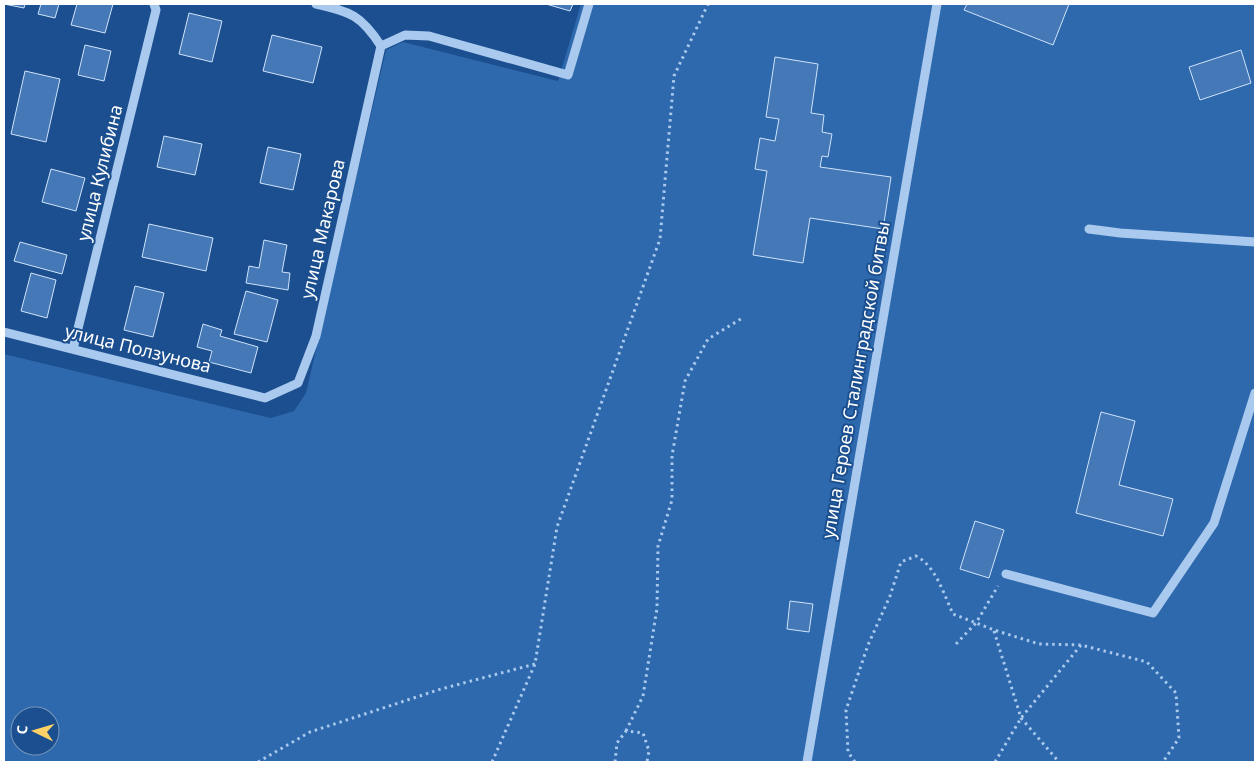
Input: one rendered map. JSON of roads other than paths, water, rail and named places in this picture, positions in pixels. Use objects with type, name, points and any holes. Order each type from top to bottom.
[{"type":"street","name":"улица Кулибина","points":[[73,349],[156,10],[154,4]]},
{"type":"street","points":[[316,4],[344,10],[368,25],[381,46],[405,35],[429,36],[568,75],[589,4]]},
{"type":"street","name":"улица Героев Сталинградской битвы","points":[[807,762],[937,4]]},
{"type":"street","name":"улица Макарова","points":[[265,398],[298,383],[316,336],[381,46]]},
{"type":"street","points":[[1090,229],[1120,233],[1255,242]]},
{"type":"street","name":"улица Ползунова","points":[[4,332],[265,398]]},
{"type":"street","points":[[1006,574],[1153,613],[1214,523],[1255,393]]}]
